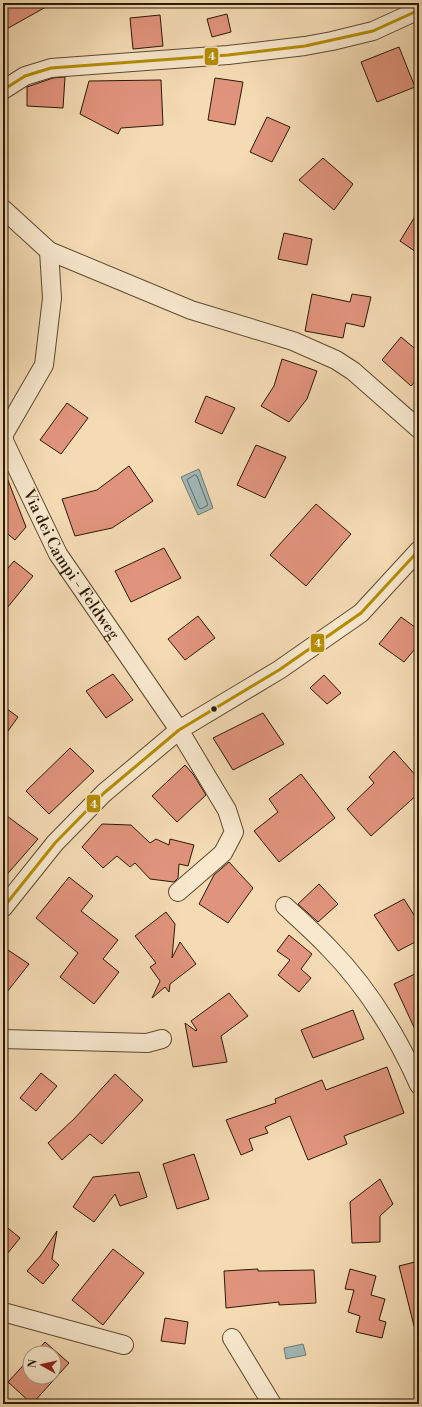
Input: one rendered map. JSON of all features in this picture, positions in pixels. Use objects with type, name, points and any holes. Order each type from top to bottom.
[{"type":"street","points":[[3,90],[25,76],[50,68],[228,55],[332,41],[373,31],[419,10]]},
{"type":"street","points":[[3,209],[48,251],[191,310],[292,341],[336,360],[353,371],[419,429]]},
{"type":"street","name":"Via dei Campi - Feldweg","points":[[48,251],[52,298],[44,365],[4,434],[4,441],[58,554],[179,730],[228,810],[234,832],[223,853],[178,892]]},
{"type":"street","points":[[3,908],[55,843],[104,793],[179,730],[279,670],[361,613],[419,550]]},
{"type":"street","points":[[285,906],[330,949],[364,990],[398,1040],[419,1085]]},
{"type":"street","points":[[3,1039],[148,1044],[162,1039]]},
{"type":"street","points":[[3,1312],[124,1345]]},
{"type":"street","points":[[232,1338],[272,1404]]},
{"type":"water","points":[[199,469],[213,508],[198,515],[181,477]]},
{"type":"water","points":[[303,1344],[306,1355],[286,1359],[284,1348]]},
{"type":"building","points":[[3,3],[53,3],[3,31]]},
{"type":"building","points":[[227,14],[231,32],[212,37],[207,19]]},
{"type":"building","points":[[160,15],[163,46],[133,49],[130,18]]},
{"type":"building","points":[[399,47],[415,87],[377,102],[361,62]]},
{"type":"building","points":[[65,77],[63,108],[27,106],[27,87],[53,78]]},
{"type":"building","points":[[215,78],[243,82],[235,125],[208,120]]},
{"type":"building","points":[[161,80],[163,125],[121,128],[118,134],[80,114],[89,81]]},
{"type":"building","points":[[267,117],[290,127],[272,162],[250,152]]},
{"type":"building","points":[[323,158],[353,184],[334,210],[299,180]]},
{"type":"building","points":[[419,210],[419,254],[400,241]]},
{"type":"building","points":[[284,233],[312,239],[307,265],[278,259]]},
{"type":"building","points":[[312,294],[350,302],[352,294],[371,297],[364,327],[346,323],[343,338],[305,331]]},
{"type":"building","points":[[401,337],[419,352],[419,377],[411,386],[382,360]]},
{"type":"building","points":[[282,359],[317,371],[307,399],[289,422],[261,406],[274,386]]},
{"type":"building","points":[[206,396],[235,408],[222,434],[195,422]]},
{"type":"building","points":[[67,403],[88,418],[61,454],[40,440]]},
{"type":"building","points":[[256,445],[286,457],[265,498],[237,485]]},
{"type":"building","points":[[129,466],[153,501],[112,528],[75,536],[62,499],[97,490]]},
{"type":"building","points":[[4,470],[26,527],[15,540],[3,530]]},
{"type":"building","points":[[316,504],[351,534],[306,586],[270,555]]},
{"type":"building","points":[[164,548],[181,578],[131,602],[115,571]]},
{"type":"building","points":[[14,561],[33,576],[3,613],[3,574]]},
{"type":"building","points":[[198,616],[215,638],[185,660],[168,639]]},
{"type":"building","points":[[401,617],[419,630],[419,644],[404,662],[379,644]]},
{"type":"building","points":[[113,674],[133,700],[106,718],[86,691]]},
{"type":"building","points":[[324,675],[341,693],[327,704],[310,688]]},
{"type":"building","points":[[3,706],[18,717],[3,738]]},
{"type":"building","points":[[263,713],[284,744],[233,770],[213,738]]},
{"type":"building","points":[[70,748],[94,771],[49,814],[26,791]]},
{"type":"building","points":[[394,751],[419,779],[419,793],[371,836],[347,809],[374,783],[369,777]]},
{"type":"building","points":[[185,765],[193,774],[206,795],[177,822],[152,796]]},
{"type":"building","points":[[301,774],[335,818],[279,862],[254,831],[278,812],[269,799]]},
{"type":"building","points":[[3,813],[38,839],[3,879]]},
{"type":"building","points":[[102,824],[131,825],[150,843],[156,839],[169,845],[170,839],[194,845],[188,866],[179,864],[178,878],[174,882],[150,879],[135,863],[130,867],[117,856],[103,868],[82,847]]},
{"type":"building","points":[[229,862],[253,888],[228,923],[199,904],[214,875]]},
{"type":"building","points":[[69,877],[93,896],[81,911],[118,940],[103,959],[119,972],[94,1004],[60,977],[78,953],[36,918]]},
{"type":"building","points":[[319,884],[338,904],[318,922],[298,904]]},
{"type":"building","points":[[404,899],[419,923],[419,940],[398,951],[374,915]]},
{"type":"building","points":[[166,912],[175,924],[172,958],[180,942],[196,964],[170,984],[169,992],[165,987],[152,998],[160,981],[150,967],[156,963],[135,936]]},
{"type":"building","points":[[289,935],[312,954],[301,969],[311,978],[299,992],[278,975],[290,960],[277,951]]},
{"type":"building","points":[[8,950],[29,964],[3,997],[3,956]]},
{"type":"building","points":[[419,972],[419,1038],[394,984]]},
{"type":"building","points":[[229,993],[248,1016],[221,1036],[227,1062],[193,1067],[185,1023],[196,1031],[197,1030],[191,1021]]},
{"type":"building","points":[[353,1010],[364,1039],[313,1058],[301,1030]]},
{"type":"building","points":[[387,1067],[404,1113],[344,1136],[347,1144],[308,1160],[290,1116],[265,1127],[268,1133],[249,1139],[253,1150],[241,1155],[226,1120],[276,1103],[275,1099],[322,1080],[326,1090]]},
{"type":"building","points":[[41,1073],[57,1086],[36,1111],[20,1098]]},
{"type":"building","points":[[115,1074],[143,1100],[102,1144],[90,1134],[62,1160],[48,1143],[74,1119]]},
{"type":"building","points":[[194,1154],[209,1199],[177,1209],[163,1164]]},
{"type":"building","points":[[139,1172],[147,1197],[120,1206],[115,1194],[94,1222],[73,1207],[93,1177]]},
{"type":"building","points":[[380,1179],[393,1204],[380,1216],[380,1242],[352,1243],[350,1202]]},
{"type":"building","points":[[3,1224],[20,1238],[3,1259]]},
{"type":"building","points":[[57,1231],[52,1259],[59,1265],[43,1284],[27,1271],[41,1255]]},
{"type":"building","points":[[113,1249],[144,1273],[103,1325],[72,1300]]},
{"type":"building","points":[[419,1261],[419,1325],[414,1326],[399,1266]]},
{"type":"building","points":[[258,1269],[258,1271],[314,1270],[316,1303],[279,1305],[279,1302],[226,1308],[224,1271]]},
{"type":"building","points":[[350,1269],[376,1276],[371,1295],[385,1299],[379,1320],[386,1322],[382,1338],[356,1332],[360,1316],[348,1312],[354,1290],[345,1289]]},
{"type":"building","points":[[165,1318],[188,1322],[185,1344],[161,1341]]},
{"type":"building","points":[[62,1357],[69,1363],[62,1371]]},
{"type":"building","points":[[22,1367],[22,1385],[49,1385],[32,1404],[8,1382]]},
{"type":"transit line","name":"4","points":[[3,90],[25,76],[51,68],[228,55],[305,46],[373,31],[419,10]]},
{"type":"transit line","name":"4","points":[[3,908],[55,843],[104,793],[179,730],[279,670],[361,613],[419,550]]}]
